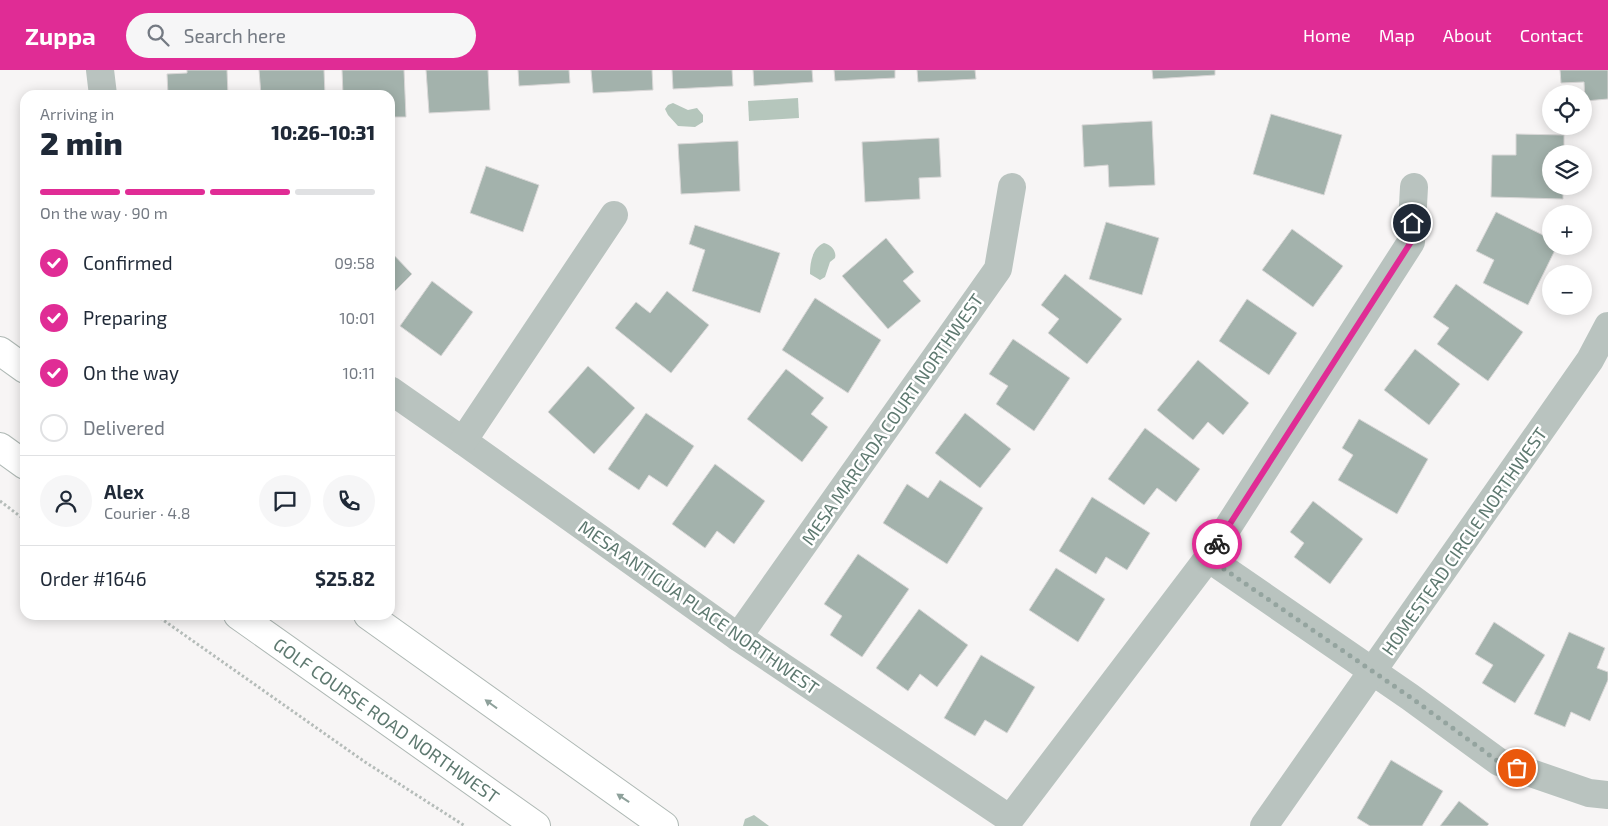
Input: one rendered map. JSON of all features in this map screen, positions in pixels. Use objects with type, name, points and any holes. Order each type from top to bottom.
[{"type":"main road","points":[[0,351],[20,365]]},
{"type":"main road","points":[[0,447],[20,461]]},
{"type":"main road","name":"GOLF COURSE ROAD NORTHWEST","points":[[245,620],[536,826]]},
{"type":"main road","points":[[375,620],[664,826]]},
{"type":"street","points":[[100,70],[102,90]]},
{"type":"street","points":[[1414,186],[1411,242],[1208,558],[1373,671],[1499,762],[1589,793],[1608,795]]},
{"type":"street","name":"MESA MARCADA COURT NORTHWEST","points":[[738,637],[998,269],[1012,187]]},
{"type":"street","points":[[464,441],[614,215]]},
{"type":"street","name":"HOMESTEAD CIRCLE NORTHWEST","points":[[1264,826],[1346,706],[1373,671],[1590,360],[1608,326]]},
{"type":"street","name":"MESA ANTIGUA PLACE NORTHWEST","points":[[395,393],[738,637],[1010,819],[1208,558]]},
{"type":"path","points":[[0,501],[20,516]]},
{"type":"path","points":[[163,620],[365,762],[465,826]]},
{"type":"shaded area","points":[[798,98],[799,118],[749,121],[748,101]]},
{"type":"shaded area","points":[[673,103],[688,110],[697,108],[703,115],[703,122],[695,127],[678,126],[665,109]]},
{"type":"shaded area","points":[[824,243],[833,249],[835,258],[830,262],[825,277],[820,280],[810,274],[810,265],[814,252]]},
{"type":"shaded area","points":[[754,815],[769,826],[743,826],[745,819]]},
{"type":"building","points":[[187,70],[227,70],[228,90],[168,90],[167,74],[187,73]]},
{"type":"building","points":[[259,70],[324,70],[325,90],[261,90]]},
{"type":"building","points":[[342,70],[404,70],[406,117],[395,117],[395,90],[343,90]]},
{"type":"building","points":[[426,70],[488,70],[490,110],[429,113]]},
{"type":"building","points":[[518,70],[569,70],[570,83],[519,86]]},
{"type":"building","points":[[591,70],[652,70],[653,90],[593,93]]},
{"type":"building","points":[[672,70],[732,70],[733,86],[673,89]]},
{"type":"building","points":[[753,70],[812,70],[813,82],[754,86]]},
{"type":"building","points":[[834,70],[895,70],[895,78],[835,81]]},
{"type":"building","points":[[917,70],[975,70],[976,79],[918,82]]},
{"type":"building","points":[[1152,70],[1215,70],[1215,75],[1153,79]]},
{"type":"building","points":[[1560,70],[1608,70],[1608,99],[1592,100],[1592,85],[1584,85],[1584,82],[1561,83]]},
{"type":"building","points":[[1271,114],[1342,135],[1324,195],[1253,174]]},
{"type":"building","points":[[1152,121],[1155,185],[1109,187],[1108,165],[1084,167],[1082,125]]},
{"type":"building","points":[[1516,134],[1564,135],[1564,145],[1542,145],[1542,195],[1563,195],[1563,199],[1491,197],[1492,155],[1516,155]]},
{"type":"building","points":[[939,138],[941,177],[919,178],[920,199],[865,202],[862,142]]},
{"type":"building","points":[[738,141],[740,191],[681,194],[678,144]]},
{"type":"building","points":[[486,166],[539,185],[523,232],[470,213]]},
{"type":"building","points":[[1496,212],[1542,235],[1542,255],[1553,255],[1548,265],[1542,265],[1542,277],[1528,305],[1483,283],[1494,260],[1476,251]]},
{"type":"building","points":[[1106,222],[1159,238],[1142,295],[1089,279]]},
{"type":"building","points":[[695,225],[780,253],[760,313],[692,291],[705,250],[689,244]]},
{"type":"building","points":[[1292,229],[1343,266],[1313,307],[1262,270]]},
{"type":"building","points":[[886,238],[914,272],[903,281],[921,301],[888,329],[842,276]]},
{"type":"building","points":[[395,256],[412,274],[395,291]]},
{"type":"building","points":[[1065,274],[1122,319],[1087,364],[1048,333],[1059,319],[1041,305]]},
{"type":"building","points":[[432,281],[473,312],[441,356],[400,326]]},
{"type":"building","points":[[1456,284],[1523,332],[1488,381],[1437,344],[1449,328],[1433,317]]},
{"type":"building","points":[[667,291],[709,325],[671,373],[615,328],[636,302],[650,313]]},
{"type":"building","points":[[815,298],[881,340],[848,393],[782,350]]},
{"type":"building","points":[[1247,299],[1297,333],[1269,375],[1219,341]]},
{"type":"building","points":[[1013,339],[1070,378],[1034,431],[996,404],[1008,386],[989,374]]},
{"type":"building","points":[[1415,349],[1460,384],[1429,425],[1384,390]]},
{"type":"building","points":[[1198,360],[1249,403],[1223,435],[1208,422],[1193,440],[1157,410]]},
{"type":"building","points":[[588,366],[635,408],[594,454],[548,412]]},
{"type":"building","points":[[786,369],[824,398],[811,414],[828,427],[802,462],[747,419]]},
{"type":"building","points":[[646,413],[694,446],[667,487],[649,475],[639,490],[608,469]]},
{"type":"building","points":[[965,413],[1011,449],[980,488],[935,453]]},
{"type":"building","points":[[1359,419],[1428,459],[1397,514],[1338,480],[1353,455],[1342,448]]},
{"type":"building","points":[[1145,428],[1200,469],[1176,502],[1157,488],[1144,505],[1108,479]]},
{"type":"building","points":[[715,464],[765,501],[734,544],[717,531],[705,548],[672,524]]},
{"type":"building","points":[[940,480],[983,508],[947,564],[883,523],[907,484],[928,498]]},
{"type":"building","points":[[1092,497],[1150,533],[1127,570],[1106,557],[1096,574],[1059,551]]},
{"type":"building","points":[[1313,501],[1363,539],[1330,584],[1294,557],[1304,543],[1290,532]]},
{"type":"building","points":[[858,554],[909,589],[862,657],[830,635],[842,616],[824,604]]},
{"type":"building","points":[[1056,568],[1105,599],[1078,642],[1029,610]]},
{"type":"building","points":[[919,609],[968,645],[937,687],[920,674],[908,691],[876,668]]},
{"type":"building","points":[[1494,622],[1545,655],[1515,703],[1482,683],[1493,665],[1475,654]]},
{"type":"building","points":[[1569,632],[1605,648],[1597,668],[1608,672],[1608,680],[1590,721],[1571,712],[1565,727],[1534,714]]},
{"type":"building","points":[[981,655],[1035,687],[1007,733],[985,720],[975,736],[944,718]]},
{"type":"building","points":[[1391,760],[1443,791],[1422,826],[1370,826],[1357,818]]},
{"type":"building","points":[[1459,801],[1489,824],[1487,826],[1440,826]]},
{"type":"way so far","points":[[1217,544],[1208,558],[1410,697],[1499,762],[1517,768]]},
{"type":"route","points":[[1217,544],[1411,242],[1412,223]]}]
